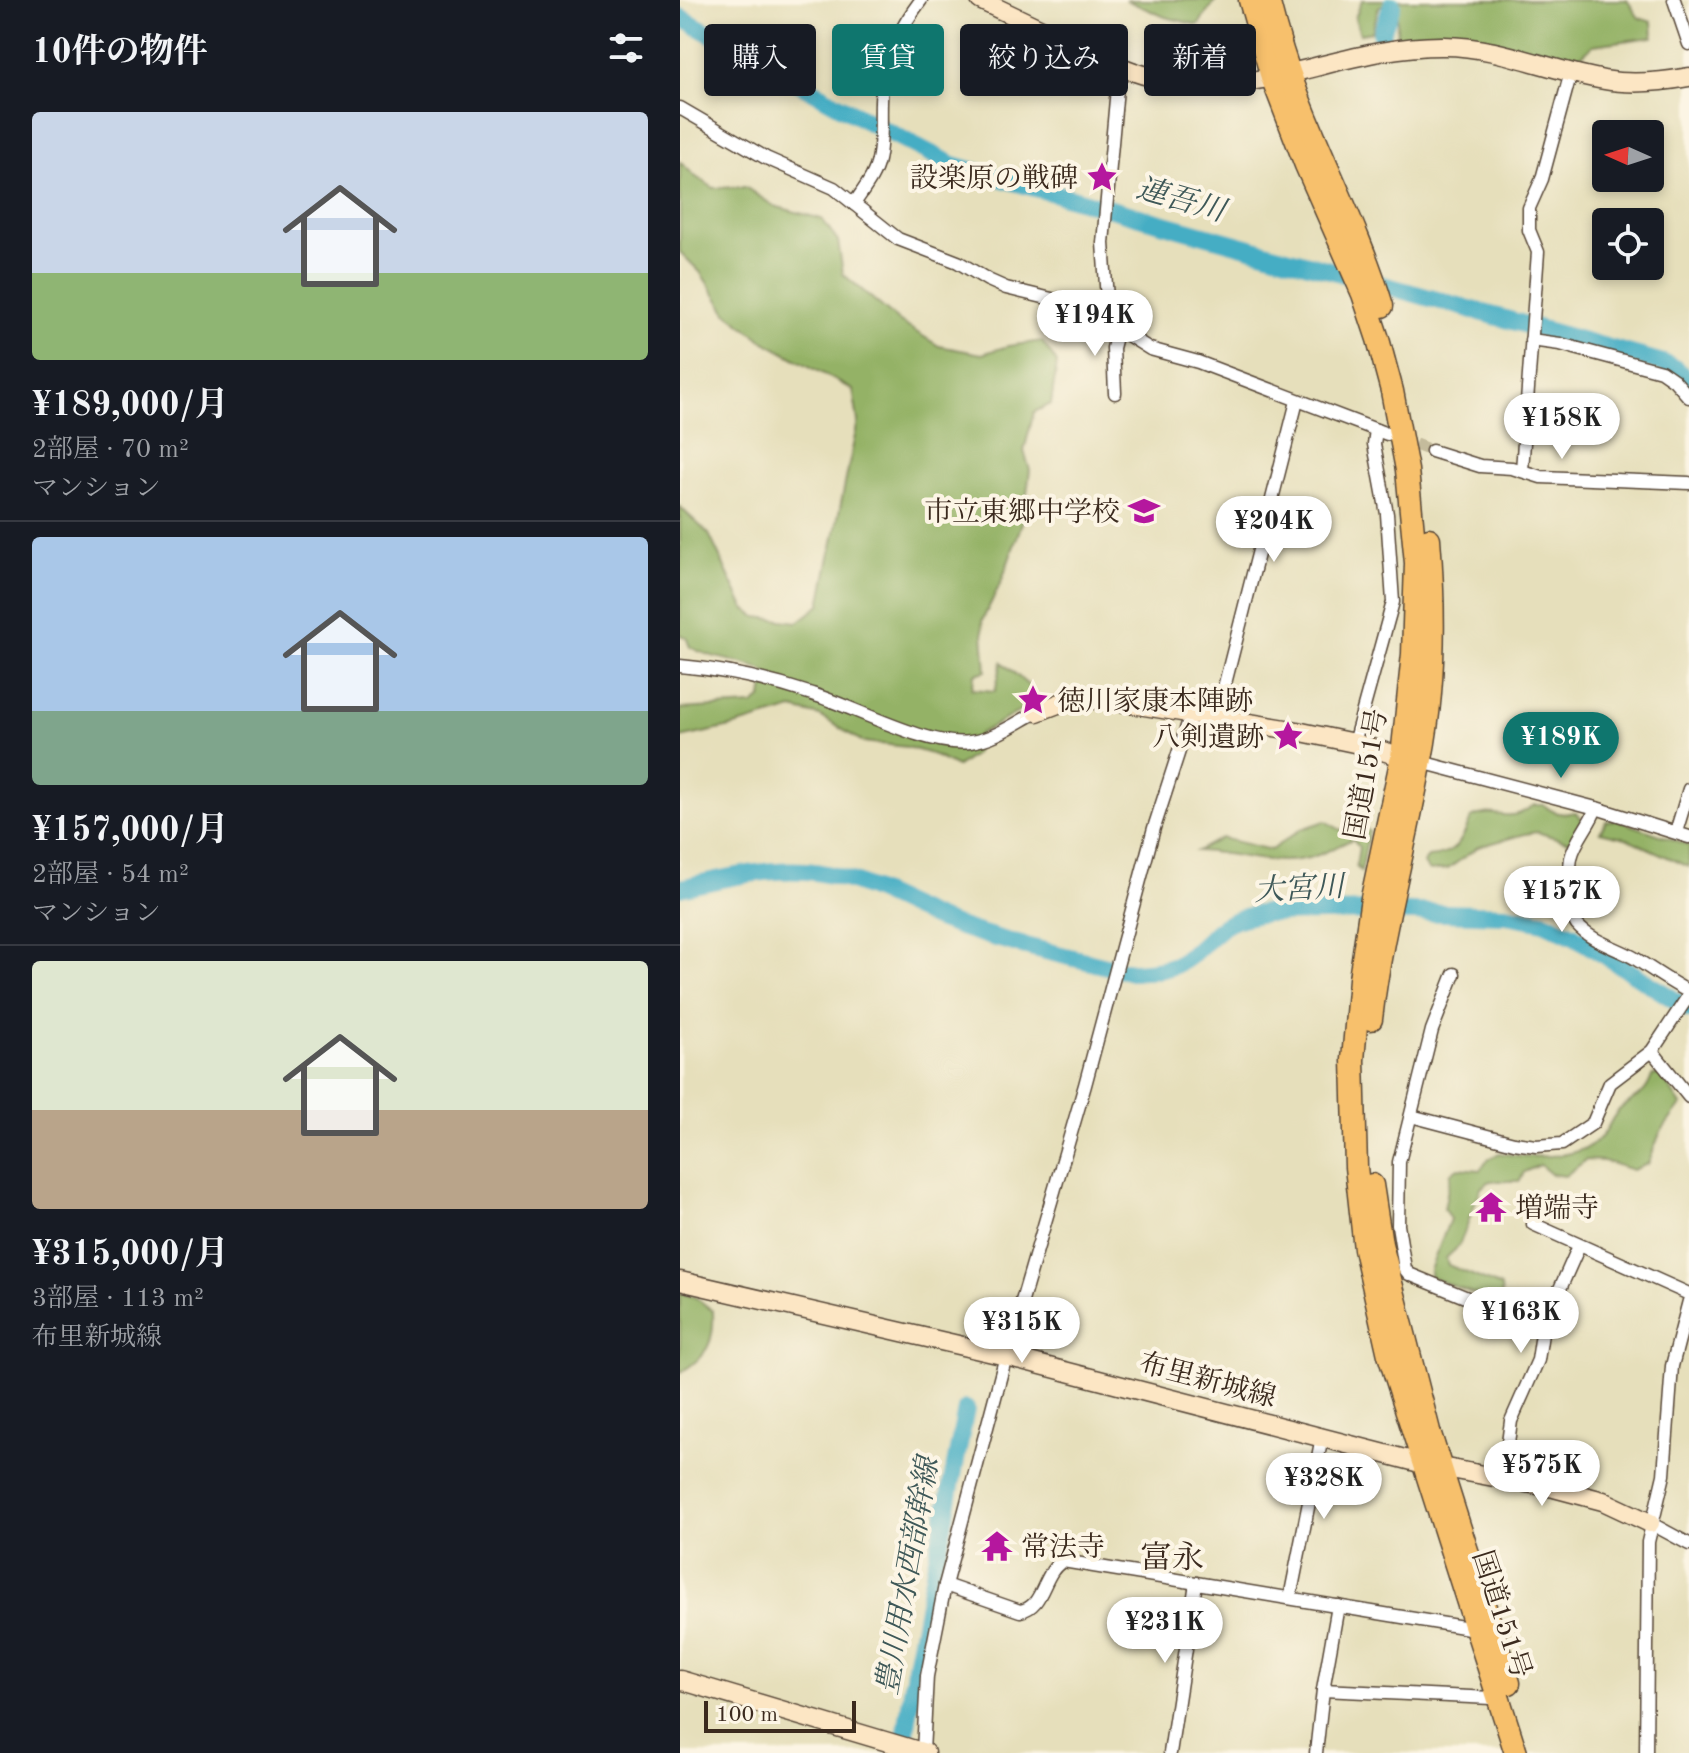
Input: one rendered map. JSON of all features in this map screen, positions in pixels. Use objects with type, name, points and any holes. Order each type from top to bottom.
[{"type":"highway","name":"国道151号","points":[[1250,0],[1357,259],[1414,424],[1428,530],[1434,626],[1411,760],[1375,930],[1370,1025],[1370,1165],[1388,1272],[1429,1431],[1433,1466],[1475,1629],[1516,1753]]},
{"type":"highway","name":"国道151号","points":[[1268,0],[1280,76]]},
{"type":"highway","name":"国道151号","points":[[1433,1466],[1530,1753]]},
{"type":"street","points":[[854,204],[878,161],[883,81],[888,60],[906,21],[921,0]]},
{"type":"street","points":[[980,0],[1031,24]]},
{"type":"street","points":[[1674,0],[1689,44]]},
{"type":"street","points":[[1128,70],[1187,84],[1231,84],[1400,48],[1446,45],[1484,50],[1606,81],[1636,82],[1689,77]]},
{"type":"street","points":[[1522,470],[1538,252],[1529,230],[1529,208],[1542,179],[1571,72]]},
{"type":"street","points":[[1115,393],[1103,243],[1116,96]]},
{"type":"street","points":[[680,108],[766,158],[821,180],[898,239],[958,262],[1006,288],[1064,302],[1150,349],[1198,362],[1382,432],[1374,444],[1387,514],[1393,602],[1354,743]]},
{"type":"street","points":[[1531,338],[1661,371],[1689,397]]},
{"type":"street","points":[[1216,719],[1297,401]]},
{"type":"street","points":[[1432,451],[1480,466],[1522,470],[1541,477],[1689,483]]},
{"type":"street","points":[[680,666],[746,676],[813,694],[920,735],[968,743],[985,739],[1058,702],[1087,698],[1191,714],[1354,743],[1596,808],[1682,835],[1689,789]]},
{"type":"street","points":[[680,1680],[919,1751],[927,1676],[945,1585],[1154,828],[1191,714]]},
{"type":"street","points":[[1411,1116],[1514,1143],[1536,1146],[1562,1144],[1593,1123],[1610,1083],[1652,1051],[1679,1011],[1689,994],[1636,959],[1603,943],[1577,925],[1572,915],[1572,854],[1596,808]]},
{"type":"street","points":[[1454,974],[1432,1030],[1397,1178],[1398,1225],[1405,1269],[1409,1274],[1543,1327]]},
{"type":"street","points":[[1652,1051],[1689,1097]]},
{"type":"street","points":[[1533,1224],[1689,1294]]},
{"type":"street","points":[[1503,1479],[1507,1434],[1538,1360],[1543,1327],[1579,1246]]},
{"type":"street","name":"布里新城線","points":[[680,1281],[1006,1356],[1433,1466],[1603,1501],[1650,1523]]},
{"type":"street","points":[[1646,1753],[1648,1542],[1650,1523],[1664,1475],[1672,1366],[1689,1301]]},
{"type":"street","points":[[1290,1598],[1322,1437]]},
{"type":"street","points":[[1650,1523],[1689,1544]]},
{"type":"street","points":[[945,1585],[1020,1611],[1033,1606],[1054,1567],[1063,1561],[1475,1629]]},
{"type":"street","points":[[1170,1753],[1196,1583]]},
{"type":"street","points":[[1316,1753],[1323,1690],[1338,1606]]},
{"type":"street","points":[[1323,1690],[1491,1698],[1498,1693]]},
{"type":"green space","points":[[1126,0],[1216,0],[1199,24],[1165,17]]},
{"type":"green space","points":[[1362,0],[1390,0],[1379,7],[1372,32],[1360,34],[1355,18]]},
{"type":"green space","points":[[1390,0],[1627,0],[1639,18],[1652,22],[1653,37],[1593,45],[1579,58],[1561,61],[1457,37],[1435,36],[1397,41],[1397,12]]},
{"type":"green space","points":[[680,162],[714,188],[745,187],[774,206],[822,219],[838,241],[843,274],[900,322],[939,346],[982,354],[1042,341],[1057,363],[1051,404],[1034,412],[1024,451],[1030,470],[1024,517],[1002,580],[982,621],[986,671],[975,674],[972,689],[995,691],[1002,662],[1030,687],[1031,705],[979,734],[975,754],[957,767],[931,754],[907,747],[863,742],[820,716],[793,709],[680,738],[680,709],[753,705],[762,698],[766,672],[699,652],[690,647],[686,637],[680,635],[680,507],[709,534],[744,608],[757,617],[798,622],[820,605],[858,421],[853,390],[763,341],[728,314],[700,272],[680,252]]},
{"type":"green space","points":[[1534,805],[1544,805],[1558,813],[1575,812],[1583,820],[1569,842],[1537,832],[1478,847],[1448,869],[1429,871],[1423,863],[1428,857],[1445,854],[1456,846],[1471,818],[1488,814],[1516,814]]},
{"type":"green space","points":[[1617,820],[1689,845],[1689,867],[1626,838],[1600,832],[1606,821]]},
{"type":"green space","points":[[1325,821],[1341,830],[1360,826],[1369,831],[1361,872],[1356,866],[1359,847],[1353,839],[1318,855],[1288,861],[1197,851],[1221,838],[1271,850],[1301,829]]},
{"type":"green space","points":[[1660,1074],[1681,1105],[1660,1133],[1648,1164],[1633,1170],[1604,1161],[1586,1160],[1565,1176],[1551,1174],[1540,1165],[1524,1172],[1520,1181],[1490,1181],[1481,1188],[1459,1246],[1446,1258],[1448,1265],[1501,1287],[1502,1297],[1493,1301],[1430,1277],[1450,1219],[1444,1209],[1451,1173],[1458,1168],[1480,1170],[1499,1153],[1553,1156],[1581,1150],[1602,1136],[1619,1110],[1643,1092],[1652,1076]]},
{"type":"green space","points":[[680,1293],[695,1297],[713,1311],[713,1322],[707,1348],[697,1361],[680,1373]]},
{"type":"waterway","name":"豊川用水西部幹線","points":[[1381,35],[1392,5]]},
{"type":"waterway","name":"連吾川","points":[[680,17],[953,165],[1663,363],[1676,369],[1689,381]]},
{"type":"waterway","name":"大宮川","points":[[680,888],[758,873],[790,870],[824,874],[859,884],[966,929],[1131,972],[1159,970],[1175,965],[1225,925],[1265,913],[1381,911],[1506,915],[1544,922],[1574,936],[1689,1009]]},
{"type":"waterway","name":"豊川用水西部幹線","points":[[903,1753],[915,1670],[966,1409]]},
{"type":"tunnel","points":[[1398,438],[1432,451]]},
{"type":"place","name":"設楽原の戦碑","points":[[1102,177]]},
{"type":"place","name":"市立東郷中学校","points":[[1144,511]]},
{"type":"place","name":"徳川家康本陣跡","points":[[1033,700]]},
{"type":"place","name":"八剣遺跡","points":[[1288,736]]},
{"type":"place","name":"増端寺","points":[[1491,1207]]},
{"type":"place","name":"常法寺","points":[[997,1546]]},
{"type":"district","name":"富永","points":[[1172,1557]]}]
